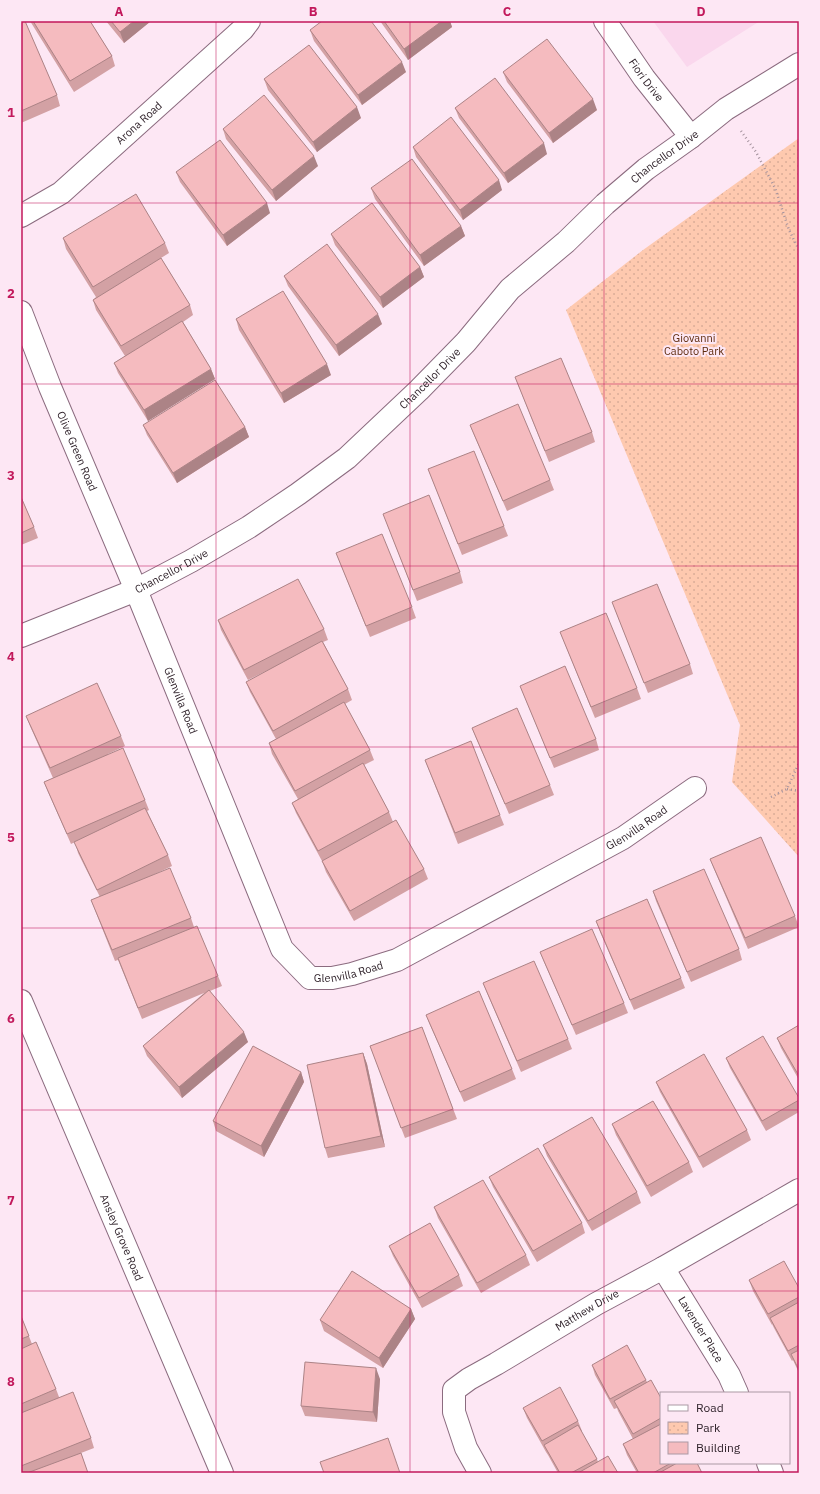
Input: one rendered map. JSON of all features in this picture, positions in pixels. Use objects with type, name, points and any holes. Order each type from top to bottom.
[{"type":"street","name":"Arona Road","points":[[21,216],[61,194],[243,29],[249,21]]},
{"type":"street","name":"Fiori Drive","points":[[605,21],[644,78],[691,138]]},
{"type":"street","name":"Chancellor Drive","points":[[21,636],[136,590],[191,561],[249,527],[298,494],[347,458],[419,390],[466,342],[510,289],[566,242],[646,169],[691,138],[726,109],[799,64]]},
{"type":"street","name":"Olive Green Road","points":[[21,312],[50,387],[136,590]]},
{"type":"street","name":"Glenvilla Road","points":[[136,590],[282,949],[310,978],[332,978],[352,974],[397,960],[623,838],[695,788]]},
{"type":"street","name":"Ansley Grove Road","points":[[21,1001],[222,1473]]},
{"type":"street","name":"Matthew Drive","points":[[480,1473],[466,1448],[454,1412],[454,1390],[469,1379],[596,1304],[663,1268],[799,1190]]},
{"type":"street","name":"Lavender Place","points":[[663,1268],[729,1375],[736,1392]]},
{"type":"path","points":[[726,109],[759,158],[775,188],[789,230],[799,250]]},
{"type":"path","points":[[787,789],[799,763]]},
{"type":"path","points":[[771,797],[787,789],[799,791]]},
{"type":"shaded area","points":[[653,21],[760,21],[687,67]]},
{"type":"green space","name":"Giovanni Caboto Park","points":[[799,138],[799,857],[732,782],[740,725],[566,310],[643,250]]},
{"type":"building","points":[[21,21],[25,21],[57,95],[21,111]]},
{"type":"building","points":[[33,21],[90,21],[112,56],[70,81]]},
{"type":"building","points":[[111,21],[134,21],[120,32]]},
{"type":"building","points":[[322,21],[371,21],[402,62],[358,95],[310,30]]},
{"type":"building","points":[[384,21],[442,21],[404,49]]},
{"type":"building","points":[[547,39],[593,99],[549,133],[503,72]]},
{"type":"building","points":[[309,45],[357,107],[313,142],[264,79]]},
{"type":"building","points":[[495,78],[544,143],[504,173],[455,108]]},
{"type":"building","points":[[264,95],[314,156],[272,190],[223,129]]},
{"type":"building","points":[[451,117],[499,180],[460,210],[413,147]]},
{"type":"building","points":[[220,140],[267,203],[223,235],[176,172]]},
{"type":"building","points":[[412,159],[461,226],[420,255],[371,188]]},
{"type":"building","points":[[136,194],[165,243],[93,287],[63,238]]},
{"type":"building","points":[[372,203],[420,267],[380,297],[331,234]]},
{"type":"building","points":[[327,244],[378,314],[336,345],[284,276]]},
{"type":"building","points":[[161,258],[190,305],[121,346],[93,300]]},
{"type":"building","points":[[283,291],[327,364],[281,393],[236,319]]},
{"type":"building","points":[[182,321],[211,369],[144,410],[114,363]]},
{"type":"building","points":[[561,358],[592,432],[545,451],[515,377]]},
{"type":"building","points":[[215,380],[245,427],[173,473],[143,425]]},
{"type":"building","points":[[518,404],[550,480],[503,501],[470,425]]},
{"type":"building","points":[[474,451],[504,526],[458,544],[428,469]]},
{"type":"building","points":[[429,495],[460,572],[413,590],[383,514]]},
{"type":"building","points":[[21,497],[34,527],[21,533]]},
{"type":"building","points":[[382,534],[412,607],[366,626],[336,553]]},
{"type":"building","points":[[298,579],[324,629],[244,670],[218,620]]},
{"type":"building","points":[[657,584],[690,664],[644,683],[612,602]]},
{"type":"building","points":[[606,613],[637,688],[591,707],[560,632]]},
{"type":"building","points":[[322,641],[348,689],[273,731],[246,682]]},
{"type":"building","points":[[565,666],[596,739],[550,758],[520,686]]},
{"type":"building","points":[[97,683],[121,736],[50,768],[26,716]]},
{"type":"building","points":[[344,702],[370,750],[295,791],[269,743]]},
{"type":"building","points":[[517,708],[550,785],[505,804],[472,728]]},
{"type":"building","points":[[471,741],[500,815],[455,833],[425,760]]},
{"type":"building","points":[[123,748],[145,800],[67,834],[44,782]]},
{"type":"building","points":[[363,763],[389,812],[318,851],[292,803]]},
{"type":"building","points":[[145,808],[168,855],[97,890],[74,842]]},
{"type":"building","points":[[396,820],[424,869],[350,911],[322,861]]},
{"type":"building","points":[[761,837],[795,916],[745,938],[710,859]]},
{"type":"building","points":[[170,868],[191,918],[112,950],[91,900]]},
{"type":"building","points":[[704,869],[739,949],[687,972],[653,891]]},
{"type":"building","points":[[647,899],[681,978],[630,1000],[596,921]]},
{"type":"building","points":[[197,926],[218,976],[138,1008],[118,958]]},
{"type":"building","points":[[592,929],[624,1003],[572,1025],[540,952]]},
{"type":"building","points":[[534,961],[568,1039],[517,1061],[483,983]]},
{"type":"building","points":[[209,990],[244,1032],[179,1087],[143,1046]]},
{"type":"building","points":[[479,991],[512,1069],[460,1092],[426,1015]]},
{"type":"building","points":[[799,1025],[799,1076],[777,1038]]},
{"type":"building","points":[[422,1027],[453,1109],[401,1128],[370,1046]]},
{"type":"building","points":[[763,1036],[799,1100],[762,1121],[726,1058]]},
{"type":"building","points":[[253,1046],[301,1072],[261,1146],[213,1121]]},
{"type":"building","points":[[363,1053],[381,1136],[325,1148],[307,1065]]},
{"type":"building","points":[[704,1054],[747,1130],[699,1157],[656,1082]]},
{"type":"building","points":[[653,1101],[689,1162],[647,1186],[612,1124]]},
{"type":"building","points":[[592,1117],[637,1192],[588,1221],[543,1145]]},
{"type":"building","points":[[538,1148],[582,1223],[533,1251],[489,1177]]},
{"type":"building","points":[[483,1180],[526,1255],[477,1283],[434,1207]]},
{"type":"building","points":[[430,1223],[459,1275],[419,1298],[389,1246]]},
{"type":"building","points":[[784,1261],[799,1288],[799,1297],[768,1314],[749,1280]]},
{"type":"building","points":[[352,1271],[411,1309],[379,1358],[320,1320]]},
{"type":"building","points":[[799,1302],[799,1345],[788,1351],[770,1318]]},
{"type":"building","points":[[21,1316],[29,1336],[21,1339]]},
{"type":"building","points":[[36,1342],[56,1389],[21,1404],[21,1349]]},
{"type":"building","points":[[627,1345],[646,1380],[610,1399],[592,1365]]},
{"type":"building","points":[[799,1350],[799,1370],[791,1354]]},
{"type":"building","points":[[305,1362],[376,1368],[373,1412],[301,1406]]},
{"type":"building","points":[[651,1380],[660,1396],[660,1419],[633,1434],[614,1401]]},
{"type":"building","points":[[560,1387],[578,1421],[542,1441],[523,1408]]},
{"type":"building","points":[[73,1392],[91,1438],[21,1466],[21,1413]]},
{"type":"building","points":[[578,1425],[597,1459],[571,1473],[560,1473],[544,1445]]},
{"type":"building","points":[[660,1425],[660,1464],[669,1464],[653,1473],[639,1473],[623,1444]]},
{"type":"building","points":[[388,1438],[400,1473],[324,1473],[320,1462]]},
{"type":"building","points":[[81,1453],[88,1473],[27,1473]]},
{"type":"building","points":[[608,1456],[618,1473],[578,1473]]},
{"type":"building","points":[[675,1464],[698,1464],[702,1473],[659,1473]]}]
